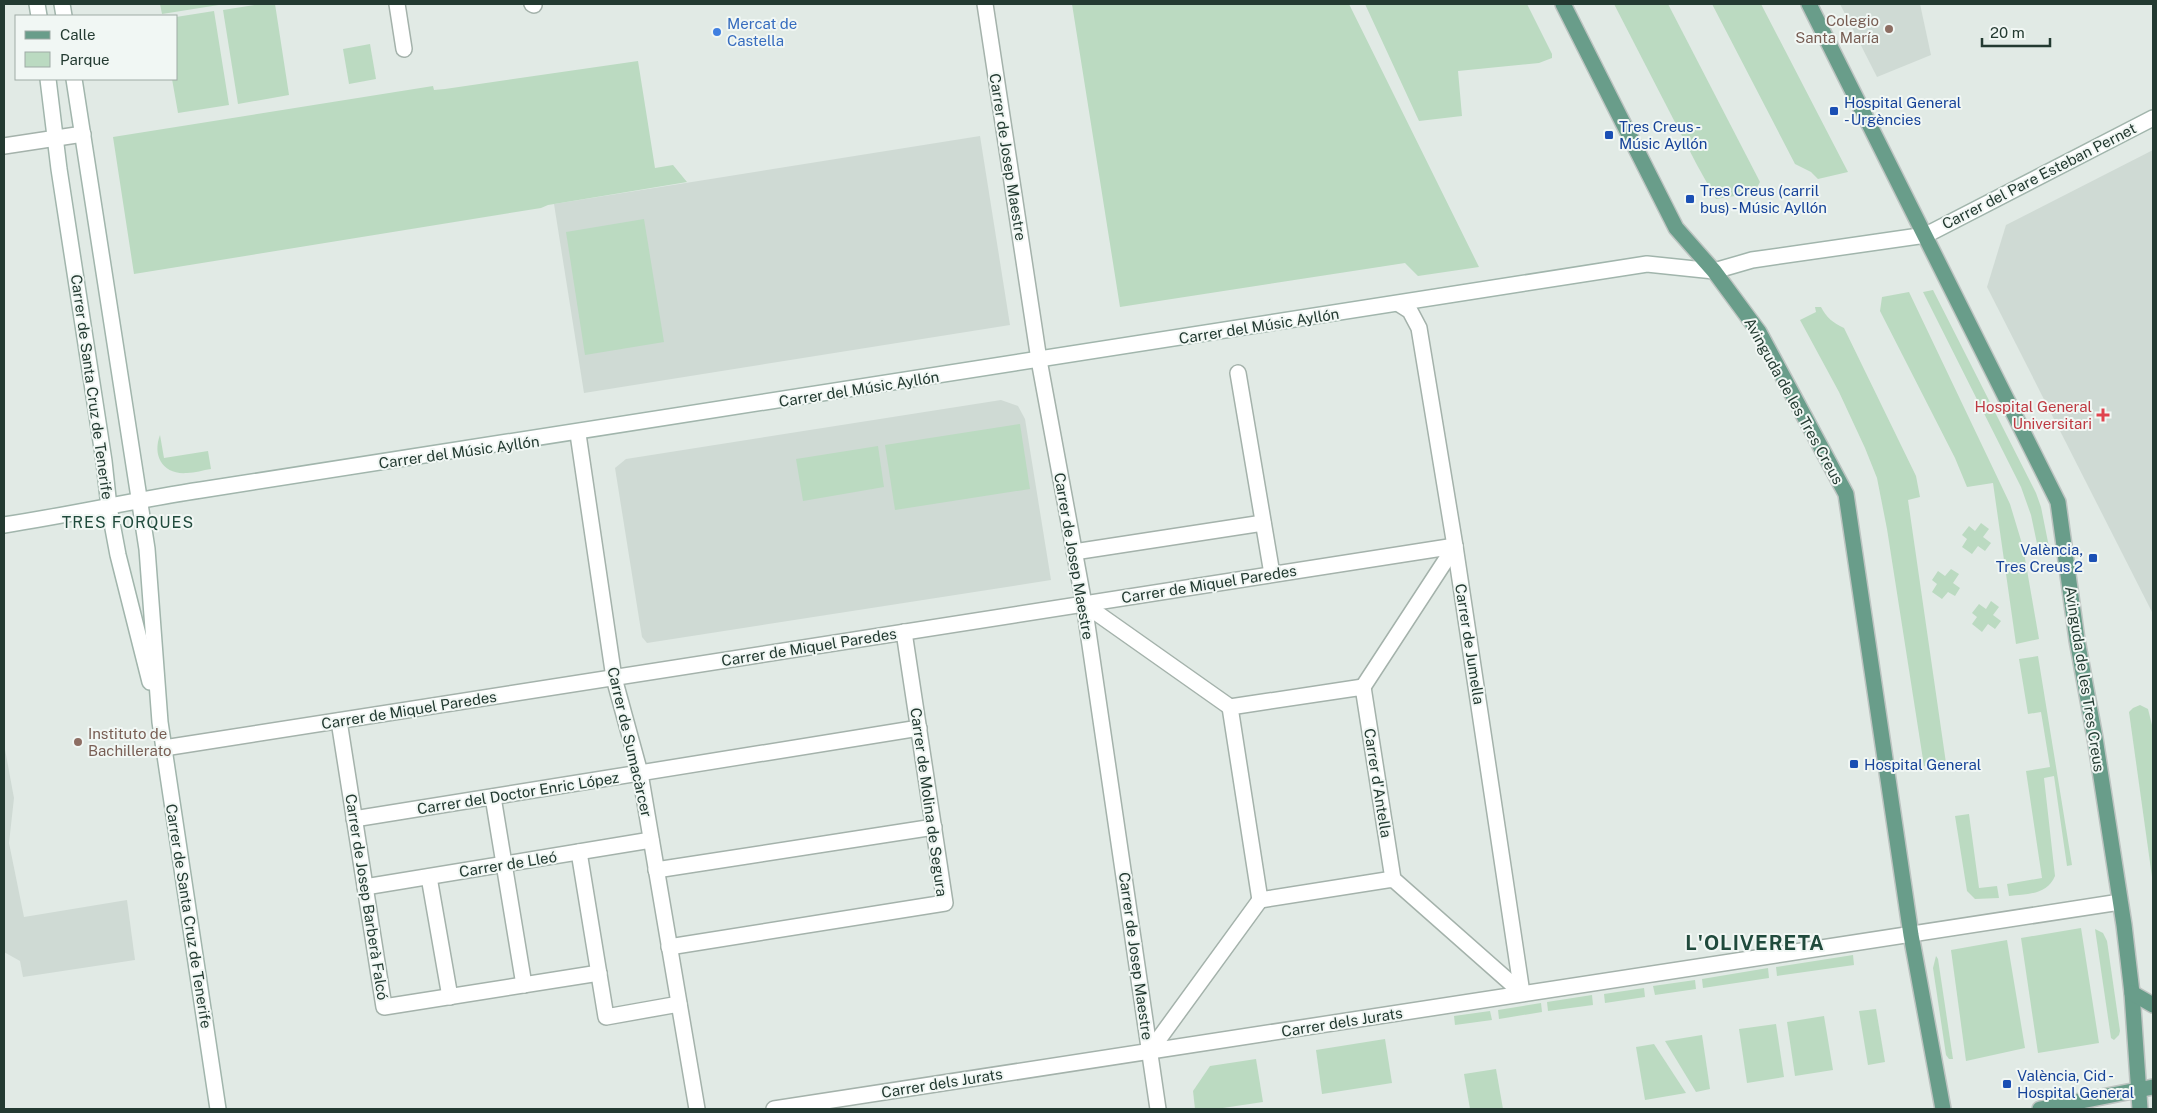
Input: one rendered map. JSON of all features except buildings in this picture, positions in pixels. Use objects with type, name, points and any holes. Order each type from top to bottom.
[{"type":"main road","name":"Avinguda de les Tres Creus","points":[[1563,4],[1676,228],[1714,271],[1760,332],[1846,494],[1911,935],[1943,1109]]},
{"type":"main road","name":"Avinguda de les Tres Creus","points":[[1809,4],[2058,502],[2077,640],[2095,738],[2120,902],[2146,1088],[2140,1109]]},
{"type":"main road","points":[[2132,993],[2153,1005]]},
{"type":"main road","points":[[2040,1109],[2146,1088]]},
{"type":"street","points":[[397,4],[404,49]]},
{"type":"street","name":"Carrer de Josep Maestre","points":[[985,4],[1039,360],[1084,604],[1158,1109]]},
{"type":"street","name":"Carrer de Santa Cruz de Tenerife","points":[[48,80],[54,138],[104,461],[109,507],[118,555],[160,722]]},
{"type":"street","name":"Carrer de Santa Cruz de Tenerife","points":[[74,80],[147,549],[160,722],[218,1109]]},
{"type":"street","name":"Carrer del Pare Esteban Pernet","points":[[1714,271],[1752,260],[1926,235],[2153,118]]},
{"type":"street","points":[[4,146],[83,134]]},
{"type":"street","name":"Carrer del Músic Ayllón","points":[[4,525],[71,515],[140,500],[578,434],[1648,264],[1714,271]]},
{"type":"street","name":"Carrer de Jumella","points":[[1399,304],[1410,311],[1419,328],[1455,546],[1522,993]]},
{"type":"street","points":[[1238,373],[1272,574]]},
{"type":"street","name":"Carrer de Sumacàrcer","points":[[578,434],[614,678],[640,773],[697,1109]]},
{"type":"street","points":[[1074,552],[1263,523]]},
{"type":"street","points":[[1084,604],[1230,707],[1363,687],[1455,546]]},
{"type":"street","name":"Carrer de Miquel Paredes","points":[[164,748],[1455,546]]},
{"type":"street","name":"Carrer de Molina de Segura","points":[[669,948],[945,903],[904,632]]},
{"type":"street","name":"Carrer d'Antella","points":[[1363,687],[1393,879]]},
{"type":"street","points":[[1150,1051],[1260,900],[1230,707]]},
{"type":"street","name":"Carrer de Josep Barberà Falcó","points":[[339,720],[384,1007],[599,973]]},
{"type":"street","name":"Carrer del Doctor Enric López","points":[[354,819],[919,728]]},
{"type":"street","points":[[493,797],[524,985]]},
{"type":"street","points":[[656,870],[934,827]]},
{"type":"street","name":"Carrer de Lleó","points":[[365,887],[651,840]]},
{"type":"street","points":[[579,852],[606,1017],[679,1004]]},
{"type":"street","points":[[429,877],[450,997]]},
{"type":"street","points":[[1260,900],[1393,879],[1522,993]]},
{"type":"street","points":[[1911,935],[2120,902]]},
{"type":"street","name":"Carrer dels Jurats","points":[[774,1109],[1522,993],[1911,935]]},
{"type":"shaded area","name":"Colegio Santa María","points":[[1840,4],[1920,4],[1931,55],[1877,77]]},
{"type":"shaded area","points":[[980,136],[1010,325],[584,393],[554,204]]},
{"type":"shaded area","name":"Hospital General Universitari","points":[[2153,150],[2153,614],[1987,287],[2006,225]]},
{"type":"shaded area","points":[[1001,400],[1018,406],[1025,419],[1051,580],[647,643],[642,637],[615,468],[626,459]]},
{"type":"shaded area","points":[[4,744],[14,798],[9,843],[24,917],[127,900],[135,960],[23,977],[20,961],[4,952]]},
{"type":"green space","points":[[160,4],[225,4],[162,14]]},
{"type":"green space","points":[[261,4],[275,4],[289,95],[238,104],[223,10]]},
{"type":"green space","points":[[1072,4],[1349,4],[1479,267],[1418,276],[1405,263],[1120,307]]},
{"type":"green space","points":[[1365,4],[1527,4],[1552,54],[1552,58],[1539,63],[1458,71],[1462,116],[1419,121]]},
{"type":"green space","points":[[1614,4],[1668,4],[1760,182],[1754,193],[1716,199]]},
{"type":"green space","points":[[1712,4],[1761,4],[1848,172],[1818,179],[1811,172],[1795,164]]},
{"type":"green space","points":[[214,11],[229,105],[178,113],[172,80],[178,80],[178,17]]},
{"type":"green space","points":[[370,44],[376,79],[349,84],[343,49]]},
{"type":"green space","points":[[638,61],[655,168],[673,165],[687,182],[548,205],[541,208],[134,274],[113,137],[433,86],[434,90],[445,89]]},
{"type":"green space","points":[[644,219],[664,342],[585,355],[566,232]]},
{"type":"green space","points":[[1933,290],[2036,493],[2041,507],[2050,552],[2039,553],[2031,515],[2021,487],[1923,292]]},
{"type":"green space","points":[[1909,292],[2010,504],[2023,547],[2039,639],[2016,644],[1993,483],[1967,487],[1955,458],[1880,311],[1882,297]]},
{"type":"green space","points":[[1815,307],[1821,307],[1830,319],[1844,328],[1916,476],[1920,497],[1908,500],[1946,763],[1924,766],[1887,529],[1877,478],[1839,392],[1800,320],[1816,312]]},
{"type":"green space","points":[[1020,424],[1030,489],[895,510],[885,445]]},
{"type":"green space","points":[[160,435],[164,458],[208,451],[211,469],[179,473],[166,467],[162,463],[157,450]]},
{"type":"green space","points":[[878,446],[884,487],[803,501],[796,459]]},
{"type":"green space","points":[[1981,523],[1989,529],[1983,537],[1991,543],[1985,551],[1978,546],[1972,554],[1962,547],[1967,539],[1962,535],[1969,526],[1975,531]]},
{"type":"green space","points":[[1951,569],[1959,574],[1953,583],[1960,588],[1955,596],[1948,592],[1942,599],[1932,592],[1937,584],[1932,580],[1938,571],[1945,576]]},
{"type":"green space","points":[[1991,601],[1999,607],[1993,615],[2001,621],[1995,629],[1988,624],[1982,632],[1972,624],[1977,617],[1972,613],[1979,604],[1986,609]]},
{"type":"green space","points":[[2038,656],[2072,865],[2067,866],[2054,776],[2044,778],[2055,876],[2047,887],[2042,890],[2029,894],[2009,896],[2007,884],[2042,878],[2026,771],[2050,767],[2041,712],[2028,714],[2019,659]]},
{"type":"green space","points":[[2140,705],[2148,709],[2153,729],[2153,884],[2129,712]]},
{"type":"green space","points":[[1969,814],[1979,888],[1997,886],[1999,898],[1975,899],[1967,891],[1955,816]]},
{"type":"green space","points":[[2081,928],[2099,1043],[2038,1053],[2021,938]]},
{"type":"green space","points":[[2095,929],[2103,933],[2107,941],[2120,1031],[2114,1040],[2111,1038]]},
{"type":"green space","points":[[2007,940],[2025,1048],[1966,1061],[1951,950]]},
{"type":"green space","points":[[1853,955],[1854,965],[1777,976],[1776,967]]},
{"type":"green space","points":[[1936,956],[1953,1059],[1949,1059],[1946,1055],[1933,968]]},
{"type":"green space","points":[[1768,968],[1769,978],[1703,988],[1702,979]]},
{"type":"green space","points":[[1695,980],[1696,989],[1655,995],[1653,986]]},
{"type":"green space","points":[[1644,988],[1645,997],[1605,1003],[1604,994]]},
{"type":"green space","points":[[1592,995],[1593,1005],[1548,1011],[1547,1002]]},
{"type":"green space","points":[[1541,1003],[1542,1012],[1499,1019],[1498,1010]]},
{"type":"green space","points":[[1876,1009],[1885,1062],[1868,1065],[1859,1011]]},
{"type":"green space","points":[[1490,1011],[1492,1020],[1455,1025],[1454,1016]]},
{"type":"green space","points":[[1824,1016],[1833,1070],[1795,1076],[1787,1022]]},
{"type":"green space","points":[[1776,1024],[1784,1077],[1747,1083],[1739,1029]]},
{"type":"green space","points":[[1702,1035],[1710,1089],[1696,1092],[1665,1041]]},
{"type":"green space","points":[[1385,1039],[1392,1083],[1322,1094],[1316,1050]]},
{"type":"green space","points":[[1654,1044],[1686,1093],[1645,1100],[1636,1047]]},
{"type":"green space","points":[[1256,1059],[1263,1102],[1216,1109],[1195,1109],[1193,1091],[1210,1066]]},
{"type":"green space","points":[[1496,1069],[1503,1109],[1470,1109],[1464,1074]]},
{"type":"place","name":"Colegio Santa María","points":[[1889,29]]},
{"type":"place","name":"Mercat de Castella","points":[[717,32]]},
{"type":"place","name":"Hospital General - Urgències","points":[[1834,111]]},
{"type":"place","name":"Tres Creus - Músic Ayllón","points":[[1609,135]]},
{"type":"place","name":"Tres Creus (carril bus) - Músic Ayllón","points":[[1690,199]]},
{"type":"place","name":"Hospital General Universitari","points":[[2103,415]]},
{"type":"place","name":"València, Tres Creus 2","points":[[2093,558]]},
{"type":"place","name":"Instituto de Bachillerato","points":[[78,742]]},
{"type":"place","name":"Hospital General","points":[[1854,764]]},
{"type":"place","name":"València, Cid - Hospital General","points":[[2007,1084]]},
{"type":"district","name":"TRES FORQUES","points":[[128,522]]},
{"type":"district","name":"L'OLIVERETA","points":[[1755,943]]}]
